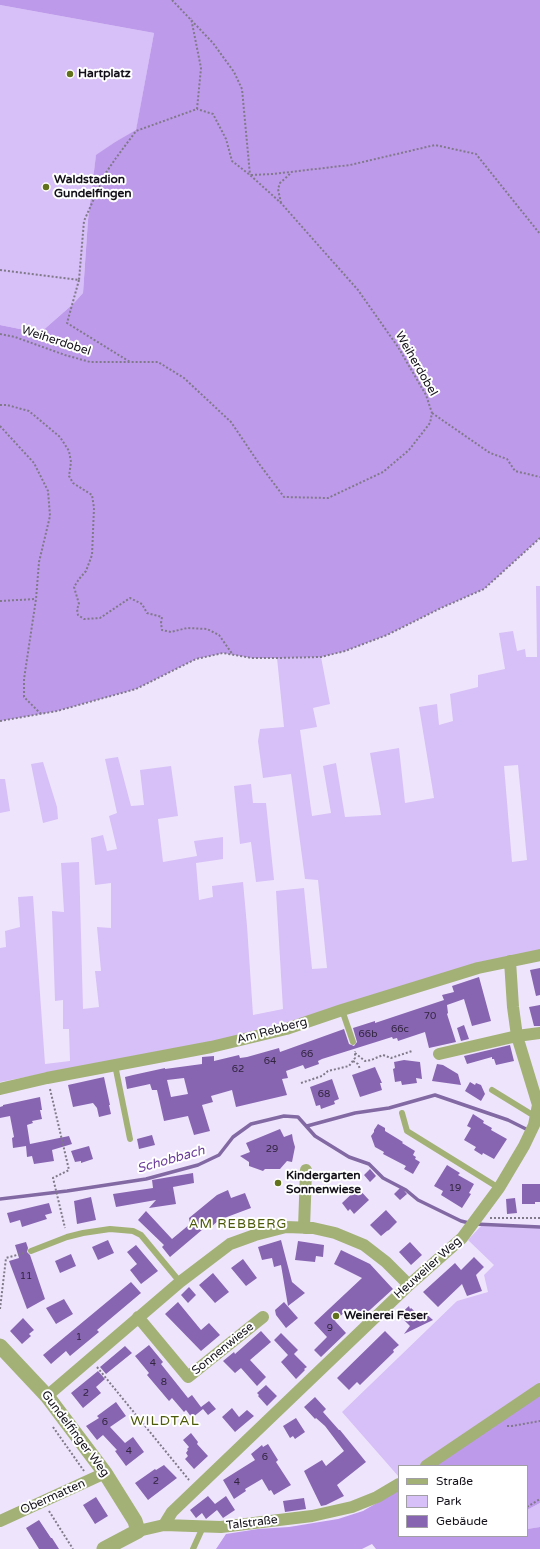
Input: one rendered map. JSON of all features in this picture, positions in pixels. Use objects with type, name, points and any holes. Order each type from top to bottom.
[{"type":"street","name":"Am Rebberg","points":[[0,1089],[47,1078],[211,1047],[286,1029],[478,968],[540,955]]},
{"type":"street","name":"Heuweiler Weg","points":[[164,1525],[172,1512],[196,1488],[409,1285],[462,1238],[499,1188],[534,1126],[538,1105],[536,1079],[517,1036],[510,961]]},
{"type":"street","points":[[439,1054],[517,1036],[540,1033]]},
{"type":"street","points":[[304,1228],[306,1170]]},
{"type":"street","points":[[47,1396],[180,1282],[230,1244],[255,1235],[286,1227],[313,1228],[335,1233],[364,1245],[386,1262],[409,1285]]},
{"type":"street","name":"Sonnenwiese","points":[[138,1317],[188,1377],[263,1317]]},
{"type":"street","name":"Gundelfinger Weg","points":[[0,1346],[47,1396],[105,1473],[132,1516],[138,1531]]},
{"type":"street","points":[[427,1465],[540,1389]]},
{"type":"street","name":"Obermatten","points":[[0,1521],[105,1473]]},
{"type":"street","name":"Talstraße","points":[[104,1549],[138,1531],[164,1525],[221,1527],[312,1516],[352,1507],[378,1497],[398,1485]]},
{"type":"lane","points":[[342,1010],[353,1042]]},
{"type":"lane","points":[[115,1065],[130,1139]]},
{"type":"lane","points":[[492,1090],[536,1117]]},
{"type":"lane","points":[[402,1113],[408,1131],[499,1188]]},
{"type":"lane","points":[[31,1251],[67,1237],[83,1233],[110,1229],[133,1231],[141,1235],[180,1282]]},
{"type":"lane","points":[[193,1549],[203,1527]]},
{"type":"path","points":[[172,0],[191,18],[213,43],[234,72],[242,89],[250,175],[350,165],[435,145],[476,154],[540,234]]},
{"type":"path","points":[[130,362],[66,323],[79,280],[84,221],[108,169],[136,130],[197,109],[201,68],[191,18]]},
{"type":"path","name":"Weiherdobel","points":[[0,334],[15,337],[65,355],[90,362],[158,362],[184,378],[231,422],[284,497],[328,498],[383,472],[409,450],[430,423],[432,413],[426,395],[398,347],[358,290],[281,203],[232,161],[226,139],[213,114],[197,109]]},
{"type":"path","points":[[281,203],[278,189],[280,183],[292,172]]},
{"type":"path","points":[[0,270],[79,280]]},
{"type":"path","points":[[0,405],[7,404],[29,411],[60,437],[69,451],[71,462],[69,476],[73,483],[92,495],[94,508],[92,555],[86,571],[79,578],[74,587],[79,604],[78,615],[84,619],[100,618],[130,598],[142,604],[147,613],[162,617],[162,630],[171,632],[187,628],[207,629],[219,635],[233,654]]},
{"type":"path","points":[[432,413],[490,453],[507,459],[515,471],[540,477]]},
{"type":"path","points":[[0,426],[34,463],[48,491],[50,516],[40,562],[24,679],[24,697],[41,714]]},
{"type":"path","points":[[0,721],[57,711],[136,689],[196,658],[223,653],[252,658],[321,657],[345,651],[387,635],[441,608],[484,589],[540,538]]},
{"type":"path","points":[[0,601],[36,599]]},
{"type":"path","points":[[301,1083],[322,1076],[328,1071],[349,1066],[355,1053],[353,1042]]},
{"type":"path","points":[[355,1053],[365,1061],[382,1055],[391,1058],[412,1050]]},
{"type":"path","points":[[358,1064],[360,1058]]},
{"type":"path","points":[[353,1060],[358,1064],[360,1069]]},
{"type":"path","points":[[47,1078],[70,1170],[53,1178],[67,1237]]},
{"type":"path","points":[[477,1218],[540,1218]]},
{"type":"path","points":[[0,1309],[6,1258],[31,1251]]},
{"type":"path","points":[[90,1358],[196,1488]]},
{"type":"path","points":[[488,1424],[512,1426],[540,1421]]},
{"type":"path","name":"Gundelfinger Weg","points":[[53,1427],[63,1443],[91,1479]]},
{"type":"path","points":[[528,1506],[540,1499]]},
{"type":"path","points":[[43,1501],[73,1549]]},
{"type":"green space","name":"Waldstadion Gundelfingen","points":[[0,5],[154,33],[136,131],[115,142],[96,156],[88,220],[83,293],[73,304],[40,333],[0,325]]},
{"type":"green space","points":[[536,586],[540,586],[540,954],[359,1006],[211,1042],[0,1082],[0,948],[6,947],[5,931],[20,927],[18,897],[33,896],[45,1064],[70,1061],[69,1029],[63,1029],[63,1000],[55,1001],[52,911],[64,912],[61,863],[79,862],[83,1009],[99,1007],[95,971],[101,971],[97,927],[111,928],[111,883],[95,885],[91,838],[103,835],[107,851],[117,849],[109,816],[117,813],[105,759],[118,757],[131,806],[144,805],[140,770],[171,766],[178,816],[158,819],[163,862],[197,856],[194,841],[223,837],[223,859],[196,863],[199,900],[213,897],[212,886],[243,882],[253,1015],[283,1009],[276,891],[304,888],[312,969],[327,968],[318,880],[305,879],[291,774],[263,778],[258,741],[260,729],[284,727],[277,658],[321,657],[330,704],[313,708],[317,727],[300,730],[312,816],[331,813],[323,766],[336,763],[345,817],[381,815],[370,753],[399,748],[405,803],[434,798],[419,707],[437,704],[439,725],[453,721],[450,694],[478,687],[478,675],[505,669],[499,633],[513,631],[517,651],[525,649],[526,657],[537,657]],"holes":[[[518,765],[527,860],[512,862],[504,766]]]},
{"type":"green space","points":[[43,762],[57,807],[58,819],[43,823],[31,764]]},
{"type":"green space","points":[[0,779],[5,779],[10,811],[0,813]]},
{"type":"green space","points":[[251,784],[253,803],[266,803],[274,880],[256,882],[251,842],[240,844],[234,786]]},
{"type":"green space","points":[[481,1226],[540,1227],[540,1394],[435,1465],[398,1465],[398,1476],[342,1412],[457,1301],[488,1292],[484,1275],[494,1265],[468,1240]]},
{"type":"green space","points":[[540,1503],[540,1527],[528,1529],[528,1509]]},
{"type":"shaded area","points":[[0,0],[540,0],[540,538],[484,589],[441,608],[387,635],[345,651],[321,657],[277,658],[252,658],[223,653],[196,659],[136,689],[57,711],[0,721],[0,325],[40,333],[73,304],[83,293],[88,220],[96,155],[136,130],[154,33],[0,5]]},
{"type":"shaded area","points":[[540,1394],[540,1503],[528,1509],[528,1465],[435,1465]]},
{"type":"shaded area","points":[[398,1491],[398,1537],[528,1537],[528,1529],[540,1527],[540,1549],[376,1549],[372,1544],[362,1549],[216,1549],[226,1534],[258,1529],[289,1527],[338,1519],[363,1511]]},
{"type":"building","points":[[540,968],[540,995],[536,996],[530,970]]},
{"type":"building","points":[[479,977],[491,1021],[472,1026],[464,999],[447,1005],[447,1014],[456,1042],[429,1048],[425,1032],[398,1041],[397,1038],[393,1039],[392,1037],[322,1059],[318,1061],[319,1064],[305,1069],[303,1065],[286,1071],[288,1078],[282,1079],[287,1095],[236,1107],[232,1090],[211,1096],[213,1102],[202,1105],[210,1131],[194,1135],[188,1116],[164,1121],[157,1090],[152,1090],[150,1084],[127,1089],[125,1077],[165,1068],[202,1064],[202,1057],[214,1056],[214,1061],[239,1055],[240,1058],[247,1057],[279,1048],[280,1052],[344,1029],[349,1044],[354,1046],[357,1042],[353,1028],[375,1021],[375,1023],[444,1000],[442,995],[454,992],[452,986]],"holes":[[[184,1078],[188,1094],[171,1097],[167,1080]]]},
{"type":"building","points":[[540,1005],[540,1026],[534,1026],[529,1007]]},
{"type":"building","points":[[464,1025],[469,1039],[461,1041],[457,1028]]},
{"type":"building","points":[[510,1045],[514,1061],[496,1065],[492,1057],[467,1064],[464,1056]]},
{"type":"building","points":[[404,1060],[420,1062],[422,1079],[416,1078],[417,1083],[402,1085],[401,1081],[395,1082],[393,1069],[395,1068],[394,1062]]},
{"type":"building","points":[[437,1064],[443,1065],[458,1074],[461,1085],[432,1081]]},
{"type":"building","points":[[375,1067],[382,1083],[380,1083],[382,1090],[360,1097],[352,1075]]},
{"type":"building","points":[[104,1077],[111,1114],[99,1117],[97,1108],[93,1103],[73,1107],[68,1085]]},
{"type":"building","points":[[332,1079],[339,1099],[334,1101],[335,1104],[321,1109],[320,1105],[316,1106],[310,1087]]},
{"type":"building","points":[[470,1082],[475,1085],[476,1083],[481,1085],[485,1094],[481,1101],[465,1091]]},
{"type":"building","points":[[40,1097],[42,1119],[32,1121],[33,1123],[27,1125],[30,1144],[69,1136],[72,1144],[52,1150],[54,1161],[34,1164],[32,1156],[27,1157],[26,1146],[13,1148],[12,1138],[14,1137],[10,1116],[0,1118],[0,1107],[3,1105]]},
{"type":"building","points":[[473,1114],[484,1121],[483,1123],[492,1128],[491,1130],[507,1139],[494,1159],[483,1153],[482,1155],[474,1150],[476,1147],[464,1140],[471,1128],[467,1126]]},
{"type":"building","points":[[378,1124],[385,1128],[385,1131],[415,1151],[413,1155],[416,1157],[415,1159],[420,1162],[413,1174],[404,1169],[406,1166],[383,1154],[384,1152],[375,1147],[371,1136]]},
{"type":"building","name":"Kindergarten Sonnenwiese","points":[[280,1129],[284,1137],[292,1134],[295,1147],[292,1162],[287,1161],[280,1169],[265,1169],[263,1171],[249,1166],[249,1162],[240,1156],[250,1152],[246,1143]]},
{"type":"building","points":[[152,1135],[155,1145],[139,1149],[137,1139]]},
{"type":"building","points":[[89,1146],[93,1159],[81,1163],[81,1161],[75,1162],[71,1151]]},
{"type":"building","points":[[447,1165],[460,1173],[458,1175],[474,1184],[469,1193],[471,1194],[462,1208],[441,1195],[443,1191],[434,1186]]},
{"type":"building","points":[[370,1169],[376,1176],[370,1182],[364,1175]]},
{"type":"building","points":[[193,1173],[194,1183],[173,1187],[176,1204],[149,1208],[156,1200],[116,1207],[113,1194],[153,1188],[152,1180]]},
{"type":"building","points":[[522,1184],[540,1184],[540,1202],[535,1202],[535,1204],[522,1204]]},
{"type":"building","points":[[401,1187],[407,1194],[400,1200],[394,1194]]},
{"type":"building","points":[[358,1188],[369,1200],[354,1214],[350,1209],[348,1211],[342,1203]]},
{"type":"building","points":[[228,1190],[231,1198],[245,1193],[251,1208],[219,1220],[211,1227],[209,1224],[170,1257],[162,1247],[164,1245],[138,1220],[146,1211],[172,1239],[190,1224],[189,1218],[217,1195]]},
{"type":"building","points":[[91,1197],[96,1220],[77,1224],[74,1201]]},
{"type":"building","points":[[515,1198],[517,1213],[507,1214],[506,1199]]},
{"type":"building","points":[[49,1203],[52,1213],[45,1215],[47,1219],[22,1227],[20,1220],[10,1223],[7,1213]]},
{"type":"building","points":[[386,1210],[397,1222],[381,1236],[370,1225]]},
{"type":"building","points":[[108,1240],[114,1253],[98,1260],[92,1247]]},
{"type":"building","points":[[281,1240],[292,1282],[305,1293],[288,1306],[281,1265],[274,1267],[272,1258],[262,1260],[258,1247]]},
{"type":"building","points":[[298,1241],[324,1245],[323,1257],[316,1256],[315,1262],[295,1260]]},
{"type":"building","points":[[26,1242],[28,1248],[27,1252],[30,1255],[45,1299],[27,1309],[9,1261],[19,1258],[15,1245]]},
{"type":"building","points":[[410,1242],[422,1255],[411,1265],[399,1252]]},
{"type":"building","points":[[136,1245],[158,1271],[141,1284],[130,1270],[137,1264],[127,1252]]},
{"type":"building","points":[[341,1250],[370,1264],[393,1289],[360,1319],[348,1309],[335,1321],[346,1333],[321,1357],[314,1350],[327,1337],[314,1323],[362,1278],[334,1264]]},
{"type":"building","points":[[71,1254],[76,1266],[60,1273],[55,1261]]},
{"type":"building","points":[[474,1257],[484,1267],[476,1275],[482,1291],[467,1296],[462,1284],[438,1307],[423,1292],[455,1263],[461,1270]]},
{"type":"building","points":[[243,1259],[257,1278],[246,1286],[231,1268]]},
{"type":"building","points":[[213,1273],[229,1292],[215,1303],[199,1285]]},
{"type":"building","points":[[131,1282],[141,1293],[97,1330],[99,1332],[70,1356],[66,1351],[51,1364],[43,1355]]},
{"type":"building","points":[[189,1287],[196,1295],[188,1303],[181,1295]]},
{"type":"building","points":[[64,1299],[73,1314],[56,1324],[46,1308]]},
{"type":"building","points":[[178,1302],[201,1330],[209,1323],[220,1335],[201,1351],[165,1314]]},
{"type":"building","points":[[284,1302],[298,1318],[286,1328],[276,1315],[275,1310]]},
{"type":"building","points":[[409,1306],[410,1309],[411,1308],[420,1316],[424,1312],[433,1320],[404,1334],[410,1326],[399,1315]]},
{"type":"building","points":[[23,1318],[34,1330],[29,1334],[31,1336],[22,1344],[10,1331]]},
{"type":"building","points":[[261,1331],[271,1342],[250,1360],[266,1377],[257,1386],[241,1368],[235,1373],[223,1361],[234,1352],[235,1354]]},
{"type":"building","points":[[385,1331],[399,1345],[393,1350],[394,1352],[360,1385],[357,1382],[349,1390],[337,1378]]},
{"type":"building","points":[[281,1333],[298,1350],[294,1354],[307,1367],[296,1379],[281,1362],[288,1355],[274,1340]]},
{"type":"building","points":[[149,1345],[163,1362],[161,1364],[188,1398],[192,1395],[201,1407],[209,1401],[216,1409],[208,1415],[203,1409],[192,1418],[186,1410],[184,1412],[172,1398],[169,1401],[147,1375],[149,1373],[135,1356]]},
{"type":"building","points":[[125,1346],[132,1353],[106,1374],[100,1367]]},
{"type":"building","points":[[98,1371],[105,1379],[96,1387],[101,1393],[83,1408],[71,1393]]},
{"type":"building","points":[[266,1385],[277,1396],[267,1406],[257,1393]]},
{"type":"building","points":[[315,1397],[326,1409],[323,1412],[366,1462],[337,1485],[344,1496],[321,1506],[304,1471],[322,1460],[326,1466],[344,1451],[325,1426],[316,1418],[315,1419],[304,1407]]},
{"type":"building","points":[[116,1402],[126,1416],[110,1427],[125,1443],[133,1437],[144,1452],[126,1466],[115,1451],[117,1450],[103,1435],[97,1440],[86,1426],[99,1418],[97,1416]]},
{"type":"building","points":[[232,1408],[239,1417],[247,1410],[254,1416],[235,1432],[222,1417]]},
{"type":"building","points":[[296,1418],[305,1432],[295,1439],[293,1436],[290,1438],[283,1426]]},
{"type":"building","points":[[191,1433],[198,1442],[197,1444],[208,1456],[194,1469],[185,1459],[188,1456],[186,1453],[189,1447],[183,1440]]},
{"type":"building","points":[[268,1444],[278,1460],[276,1462],[291,1485],[274,1495],[271,1490],[269,1491],[262,1479],[245,1489],[246,1491],[234,1499],[223,1480],[255,1460],[251,1454],[262,1445],[263,1447]]},
{"type":"building","points":[[164,1465],[177,1478],[148,1500],[135,1483],[155,1469],[156,1470]]},
{"type":"building","points":[[208,1496],[215,1504],[226,1496],[235,1510],[223,1518],[217,1510],[206,1519],[202,1513],[196,1518],[190,1510]]},
{"type":"building","points":[[96,1497],[108,1516],[95,1524],[83,1505]]},
{"type":"building","points":[[304,1498],[306,1509],[285,1512],[283,1501]]},
{"type":"building","points":[[39,1520],[59,1549],[39,1549],[26,1528]]},
{"type":"waterway","points":[[307,1126],[355,1113],[389,1108],[435,1095],[508,1120],[526,1129]]},
{"type":"waterway","name":"Schobbach","points":[[0,1199],[146,1179],[198,1165],[219,1155],[233,1137],[251,1124],[284,1116],[298,1117],[315,1136],[349,1157],[369,1164],[383,1178],[406,1190],[418,1200],[461,1221],[469,1223]]},
{"type":"waterway","name":"Schobbach","points":[[475,1224],[540,1227]]},
{"type":"place","name":"Hartplatz","points":[[70,74]]},
{"type":"place","name":"Waldstadion Gundelfingen","points":[[46,187]]},
{"type":"place","name":"Kindergarten Sonnenwiese","points":[[278,1183]]},
{"type":"place","name":"Weinerei Feser","points":[[336,1316]]},
{"type":"district","name":"AM REBBERG","points":[[238,1225]]},
{"type":"district","name":"WILDTAL","points":[[165,1421]]}]
